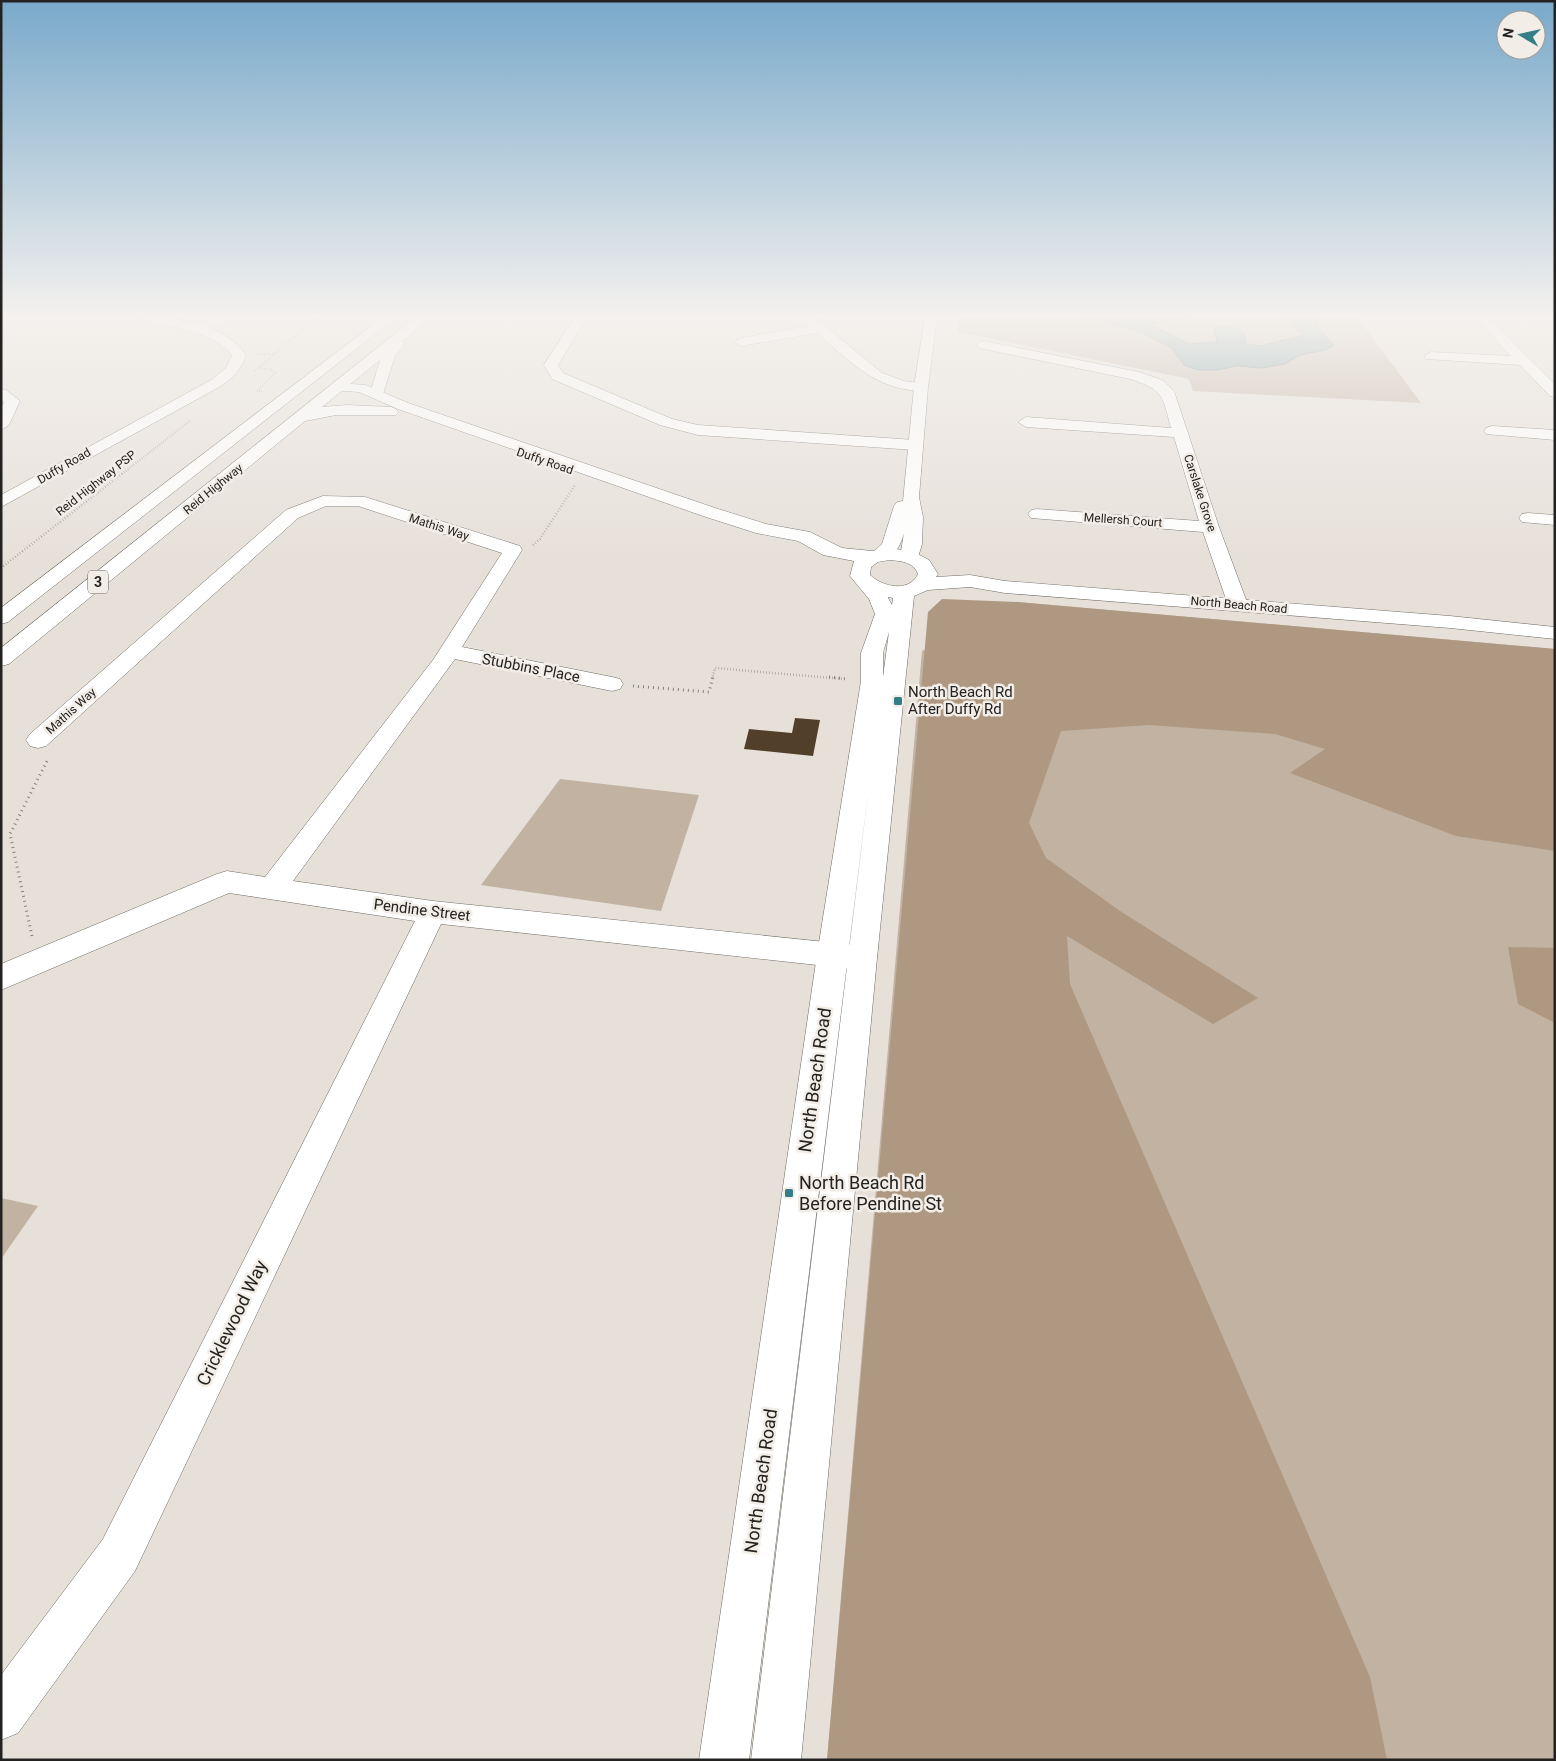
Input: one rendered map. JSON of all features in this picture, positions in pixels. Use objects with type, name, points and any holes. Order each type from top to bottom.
[{"type":"main road","points":[[1,425],[7,399]]},
{"type":"main road","name":"Duffy Road","points":[[1,502],[184,399]]},
{"type":"main road","name":"Reid Highway","points":[[1,660],[322,399]]},
{"type":"main road","name":"Duffy Road","points":[[356,399],[608,482],[844,567],[870,569]]},
{"type":"main road","name":"Duffy Road","points":[[388,399],[403,406],[709,512],[762,529],[803,536],[830,551],[842,554],[870,569]]},
{"type":"main road","points":[[612,399],[666,422],[698,430],[915,445]]},
{"type":"main road","points":[[870,569],[890,546],[903,505],[910,497],[920,399]]},
{"type":"main road","name":"Carslake Grove","points":[[1171,399],[1210,527],[1236,599]]},
{"type":"main road","name":"Reid Highway","points":[[1,618],[283,400]]},
{"type":"main road","points":[[300,418],[326,411],[391,412]]},
{"type":"main road","points":[[1026,422],[1181,433]]},
{"type":"main road","points":[[1492,431],[1555,435]]},
{"type":"main road","points":[[870,569],[885,591],[918,582],[910,557],[913,549],[915,505],[910,497]]},
{"type":"main road","name":"Mathis Way","points":[[38,740],[292,514],[323,501],[359,501],[513,550]]},
{"type":"main road","name":"Mellersh Court","points":[[1037,514],[1210,527]]},
{"type":"main road","points":[[1528,518],[1555,520]]},
{"type":"main road","points":[[272,889],[449,651],[513,550]]},
{"type":"main road","points":[[870,569],[895,554],[910,557]]},
{"type":"main road","name":"North Beach Road","points":[[776,1760],[872,681],[872,653],[885,620],[882,601],[870,569]]},
{"type":"main road","name":"North Beach Road","points":[[724,1760],[847,957],[918,582],[970,581],[1005,587],[1236,599],[1555,622]]},
{"type":"main road","name":"North Beach Road","points":[[1236,599],[1555,633]]},
{"type":"main road","name":"Stubbins Place","points":[[449,651],[612,684]]},
{"type":"main road","name":"Pendine Street","points":[[1,977],[227,882],[433,912],[847,957]]},
{"type":"main road","name":"Cricklewood Way","points":[[1,1716],[119,1555],[433,912]]},
{"type":"path","name":"Reid Highway PSP","points":[[1,568],[197,416]]},
{"type":"path","points":[[513,550],[529,547],[540,539],[574,485],[598,485],[608,482]]},
{"type":"path","points":[[612,684],[709,692],[715,668],[855,680]]},
{"type":"path","points":[[37,961],[10,834],[48,759],[48,748],[38,740]]},
{"type":"shaded area","points":[[1348,399],[1418,399],[1421,403]]},
{"type":"shaded area","points":[[942,599],[1017,602],[1555,649],[1555,851],[1456,836],[1290,773],[1325,749],[1275,734],[1149,725],[1061,731],[1029,823],[1046,858],[1120,911],[1258,998],[1213,1024],[1067,936],[1070,984],[1370,1677],[1387,1760],[827,1760],[928,612]]},
{"type":"shaded area","points":[[1017,602],[1555,649],[1555,1760],[827,1760],[922,651]]},
{"type":"shaded area","points":[[560,779],[699,795],[661,911],[481,885]]},
{"type":"shaded area","points":[[1508,947],[1555,948],[1555,1023],[1518,1004]]},
{"type":"shaded area","points":[[1,1198],[38,1206],[1,1259]]},
{"type":"building","points":[[795,718],[820,720],[813,756],[744,749],[749,729],[792,733]]},
{"type":"place","name":"North Beach Rd After Duffy Rd","points":[[898,701]]},
{"type":"place","name":"North Beach Rd Before Pendine St","points":[[789,1193]]}]
